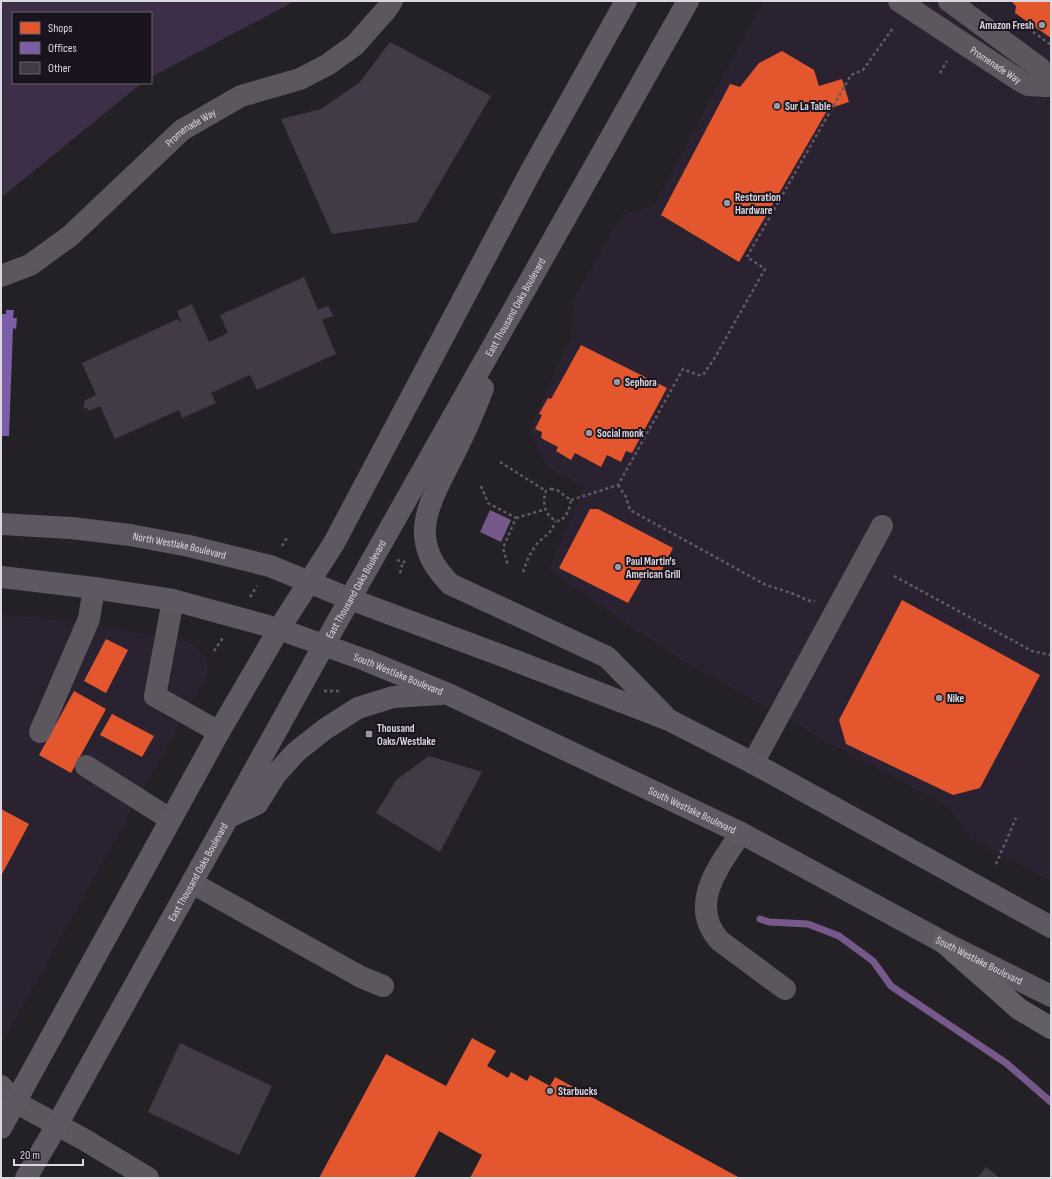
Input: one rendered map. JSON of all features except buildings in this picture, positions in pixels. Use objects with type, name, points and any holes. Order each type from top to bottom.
[{"type":"highway","points":[[943,942],[1019,1009],[1051,1028]]},
{"type":"main road","points":[[1,1128],[8,1102],[279,629],[334,543],[532,169],[626,1]]},
{"type":"main road","name":"East Thousand Oaks Boulevard","points":[[26,1178],[324,645],[688,1]]},
{"type":"main road","points":[[506,325],[473,415],[434,496],[427,517],[425,536],[432,562],[450,584],[607,657],[669,720]]},
{"type":"main road","name":"North Westlake Boulevard","points":[[1,524],[71,528],[130,535],[190,546],[270,566],[350,599]]},
{"type":"main road","points":[[1,577],[94,588],[173,600],[279,629],[324,645]]},
{"type":"main road","points":[[350,599],[669,720],[753,763],[1051,927]]},
{"type":"main road","name":"South Westlake Boulevard","points":[[324,645],[448,694],[741,833],[943,942],[1051,996]]},
{"type":"main road","points":[[229,817],[257,804],[276,774],[296,752],[325,729],[358,708],[393,697],[448,694]]},
{"type":"street","name":"Promenade Way","points":[[1,276],[30,265],[70,236],[182,130],[241,96],[300,79],[327,64],[355,45],[386,10],[392,1]]},
{"type":"street","name":"Promenade Way","points":[[899,1],[1019,80],[1028,85],[1049,88]]},
{"type":"street","name":"Promenade Way","points":[[949,1],[1040,68],[1049,88]]},
{"type":"street","points":[[753,763],[882,526]]},
{"type":"street","points":[[40,732],[89,619],[94,588]]},
{"type":"street","points":[[173,600],[155,696],[219,732]]},
{"type":"street","points":[[86,766],[170,819]]},
{"type":"street","points":[[741,833],[723,860],[707,891],[705,914],[711,932],[720,941],[786,989]]},
{"type":"street","points":[[192,883],[362,977],[383,986]]},
{"type":"street","points":[[1,1086],[8,1102],[57,1125],[148,1178]]},
{"type":"path","points":[[571,500],[618,485],[683,369],[698,375],[703,375],[714,359],[764,269],[748,257],[851,75],[863,70],[893,28]]},
{"type":"path","points":[[940,73],[948,60]]},
{"type":"path","points":[[500,462],[546,491]]},
{"type":"path","points":[[618,485],[626,497],[630,510],[766,585],[810,601],[816,600]]},
{"type":"path","points":[[481,486],[488,503],[516,518],[546,509]]},
{"type":"path","points":[[546,491],[551,489],[557,490],[571,500]]},
{"type":"path","points":[[546,491],[544,503],[551,518],[555,521],[560,521],[565,518],[571,506],[571,500]]},
{"type":"path","points":[[508,566],[503,548],[516,518]]},
{"type":"path","points":[[523,572],[533,549],[539,541],[549,534],[555,521]]},
{"type":"path","points":[[214,651],[238,617],[287,538]]},
{"type":"path","points":[[400,573],[403,562]]},
{"type":"path","points":[[894,576],[1032,651],[1051,655]]},
{"type":"path","points":[[321,690],[343,692]]},
{"type":"path","points":[[996,864],[1016,818]]},
{"type":"shaded area","points":[[1,1],[295,1],[152,76],[152,12],[12,12],[12,84],[141,84],[3,196],[1,196]]},
{"type":"shaded area","points":[[763,1],[1051,1],[1051,881],[971,839],[947,806],[842,750],[669,653],[549,570],[584,487],[547,468],[529,430],[571,336],[573,299],[622,215],[654,205]]},
{"type":"shaded area","points":[[490,510],[511,520],[501,542],[480,532]]},
{"type":"shaded area","points":[[1,615],[55,619],[184,640],[197,647],[208,662],[207,675],[1,1045]]},
{"type":"waterway","points":[[760,919],[769,922],[808,924],[839,936],[873,961],[891,986],[1006,1063],[1051,1102]]},
{"type":"place","name":"Amazon Fresh","points":[[1042,25]]},
{"type":"place","name":"Sur La Table","points":[[777,106]]},
{"type":"place","name":"Restoration Hardware","points":[[727,203]]},
{"type":"place","name":"Sephora","points":[[617,382]]},
{"type":"place","name":"Social monk","points":[[589,433]]},
{"type":"place","name":"Paul Martin's American Grill","points":[[618,567]]},
{"type":"place","name":"Nike","points":[[939,698]]},
{"type":"place","name":"Thousand Oaks/Westlake","points":[[369,734]]},
{"type":"place","name":"Starbucks","points":[[550,1091]]}]
